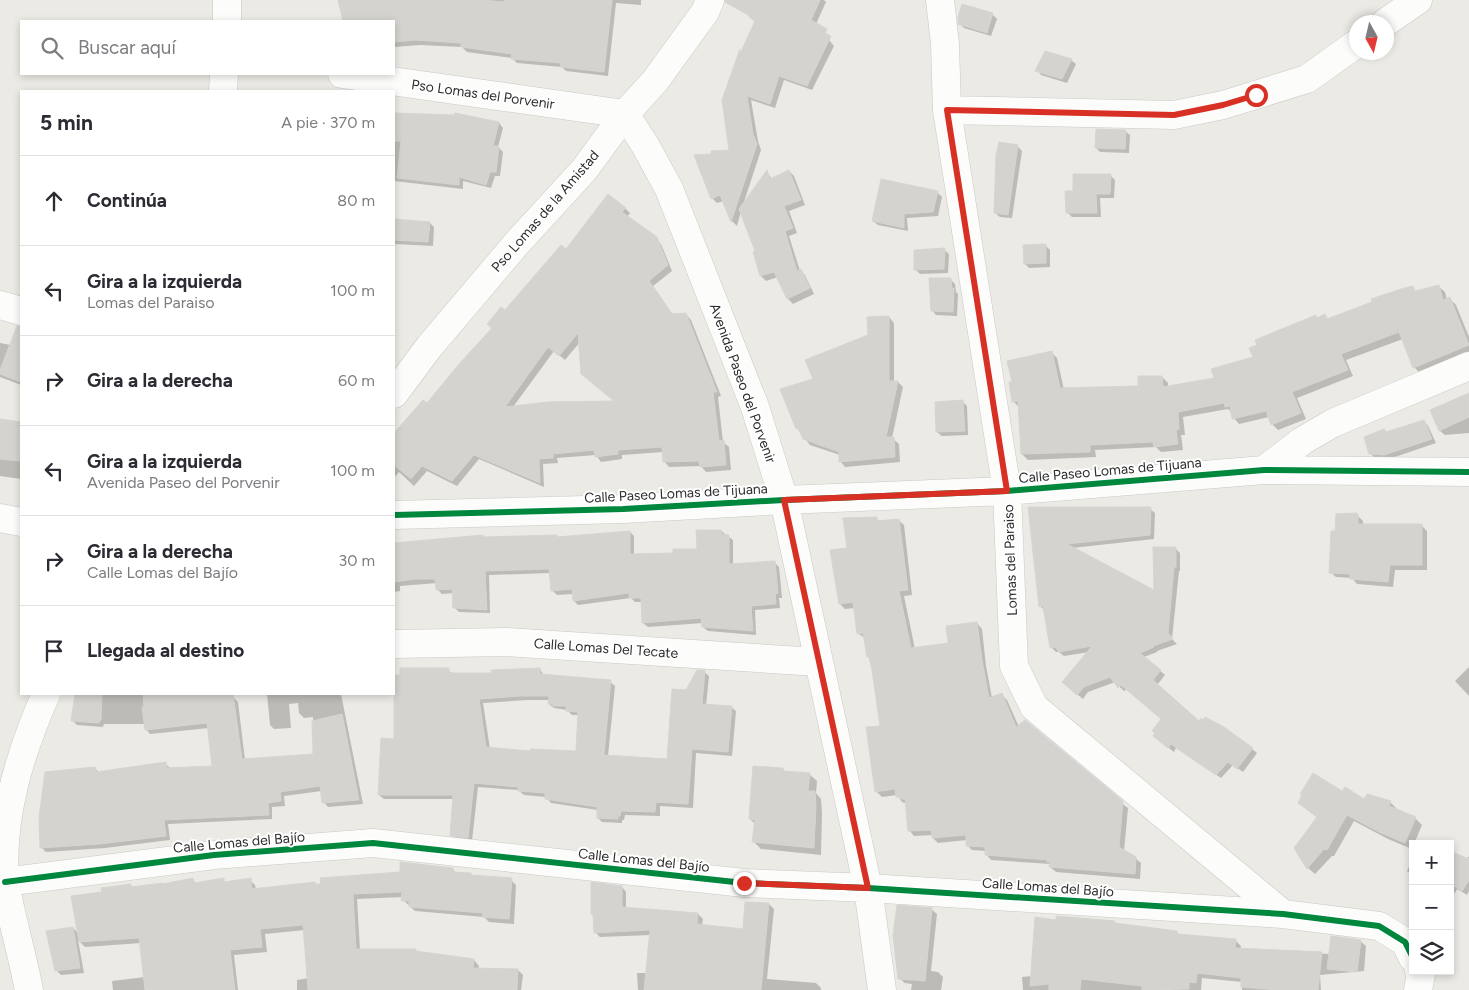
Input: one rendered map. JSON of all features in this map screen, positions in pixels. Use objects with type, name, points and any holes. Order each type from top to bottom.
[{"type":"street","points":[[227,20],[228,0]]},
{"type":"street","name":"Pso Lomas de la Amistad","points":[[395,393],[429,347],[517,242],[584,170],[625,114],[654,81],[705,12],[710,0]]},
{"type":"street","name":"Lomas del Paraiso","points":[[940,0],[945,44],[947,110],[1007,491],[1014,666],[1034,707],[1283,914]]},
{"type":"street","points":[[1394,16],[1418,0]]},
{"type":"street","points":[[947,110],[1174,115],[1223,105],[1306,79],[1349,49]]},
{"type":"street","points":[[223,90],[224,75]]},
{"type":"street","name":"Pso Lomas del Porvenir","points":[[349,75],[625,114]]},
{"type":"street","name":"Avenida Paseo del Porvenir","points":[[625,114],[669,188],[755,407],[784,500],[868,888],[882,990]]},
{"type":"street","points":[[0,305],[20,311]]},
{"type":"street","points":[[1264,470],[1302,441],[1333,423],[1469,366]]},
{"type":"street","name":"Calle Paseo Lomas de Tijuana","points":[[395,514],[623,509],[1007,491],[1264,470],[1469,472]]},
{"type":"street","points":[[0,518],[20,522]]},
{"type":"street","name":"Calle Lomas Del Tecate","points":[[395,644],[506,642],[818,662]]},
{"type":"street","points":[[29,990],[5,882],[6,828],[11,795],[35,719],[46,695]]},
{"type":"street","name":"Calle Lomas del Bajío","points":[[5,882],[214,855],[373,843],[744,883],[868,888],[1283,914],[1379,926],[1404,942],[1409,951]]},
{"type":"street","points":[[1418,990],[1421,975]]},
{"type":"building","points":[[338,0],[482,0],[504,2],[504,0],[612,0],[604,72],[560,67],[561,63],[511,59],[512,54],[461,47],[461,43],[415,40],[395,42],[395,20],[343,20]]},
{"type":"building","points":[[725,0],[820,0],[811,20],[827,29],[825,33],[831,36],[807,86],[779,76],[770,104],[747,96],[753,134],[757,144],[731,222],[720,195],[711,199],[694,155],[711,154],[711,151],[729,150],[722,100],[740,49],[740,54],[755,21],[750,16],[725,2]]},
{"type":"building","points":[[962,4],[993,13],[987,33],[958,24]]},
{"type":"building","points":[[1045,51],[1072,59],[1062,79],[1035,71]]},
{"type":"building","points":[[395,113],[454,115],[455,113],[499,122],[493,146],[499,146],[496,172],[490,172],[486,185],[459,177],[459,185],[397,178],[401,141],[395,141]]},
{"type":"building","points":[[1096,129],[1126,130],[1125,149],[1095,148]]},
{"type":"building","points":[[999,142],[1018,145],[1008,215],[994,213],[996,156]]},
{"type":"building","points":[[767,170],[770,179],[789,170],[801,200],[784,206],[793,228],[785,231],[797,271],[801,269],[810,288],[787,299],[774,272],[760,276],[753,252],[755,251],[739,209]]},
{"type":"building","points":[[1073,174],[1111,174],[1110,194],[1096,194],[1097,213],[1066,213],[1065,191],[1073,191]]},
{"type":"building","points":[[881,179],[938,191],[933,212],[904,214],[904,228],[872,221]]},
{"type":"building","points":[[608,194],[626,208],[622,212],[657,237],[668,265],[649,281],[672,314],[686,313],[717,392],[713,392],[719,441],[724,440],[726,465],[700,467],[699,461],[663,462],[662,447],[618,450],[618,454],[595,457],[594,450],[553,454],[553,458],[539,459],[540,483],[474,455],[452,481],[422,466],[411,479],[395,466],[395,432],[423,400],[427,403],[492,328],[487,324],[501,307],[505,310],[561,245],[566,249]],"holes":[[[578,333],[581,374],[614,401],[547,402],[505,407],[548,347],[559,356]]]},
{"type":"building","points":[[395,219],[430,222],[428,242],[395,240]]},
{"type":"building","points":[[1046,244],[1046,263],[1024,264],[1023,245]]},
{"type":"building","points":[[945,248],[944,269],[914,270],[914,250]]},
{"type":"building","points":[[929,278],[951,278],[952,289],[954,288],[953,312],[931,311]]},
{"type":"building","points":[[1439,285],[1443,300],[1450,297],[1469,345],[1413,368],[1399,332],[1341,354],[1348,370],[1292,392],[1301,413],[1271,425],[1266,411],[1232,419],[1230,406],[1225,407],[1224,403],[1178,412],[1179,429],[1176,430],[1178,444],[1154,447],[1153,442],[1090,445],[1090,452],[1021,454],[1018,401],[1012,402],[1009,382],[1012,382],[1007,361],[1052,351],[1060,388],[1138,386],[1138,376],[1162,376],[1163,387],[1214,378],[1211,369],[1253,357],[1249,348],[1257,345],[1255,340],[1316,315],[1317,318],[1325,314],[1327,319],[1372,302],[1371,299],[1401,289],[1413,286],[1415,291]]},
{"type":"building","points":[[889,316],[889,381],[898,381],[886,437],[894,437],[895,457],[839,462],[839,452],[803,439],[798,428],[796,429],[780,389],[813,379],[805,360],[868,335],[867,317]]},
{"type":"building","points":[[17,326],[20,326],[20,382],[0,374]]},
{"type":"building","points":[[1469,393],[1469,417],[1439,431],[1430,410]]},
{"type":"building","points":[[963,400],[965,431],[936,432],[935,402]]},
{"type":"building","points":[[0,419],[20,422],[20,461],[0,459]]},
{"type":"building","points":[[1424,420],[1432,439],[1384,455],[1369,454],[1364,437],[1384,429],[1386,432]]},
{"type":"building","points":[[1028,507],[1151,507],[1150,535],[1067,544],[1154,590],[1153,547],[1176,547],[1176,567],[1174,567],[1168,633],[1173,639],[1140,653],[1161,670],[1153,680],[1199,721],[1205,717],[1224,727],[1253,748],[1237,769],[1228,762],[1216,775],[1171,744],[1168,748],[1153,736],[1155,733],[1152,731],[1161,719],[1121,685],[1118,688],[1110,677],[1084,687],[1077,695],[1062,682],[1092,646],[1059,652],[1055,647],[1050,648],[1043,606],[1039,607]]},
{"type":"building","points":[[1336,514],[1358,514],[1358,524],[1422,524],[1422,565],[1390,565],[1388,582],[1350,579],[1350,574],[1329,573],[1331,531],[1335,531]]},
{"type":"building","points":[[877,517],[877,521],[899,519],[908,590],[899,591],[911,648],[948,643],[946,626],[977,622],[989,698],[1002,693],[1016,727],[1025,720],[1123,801],[1119,847],[1136,857],[1135,874],[1049,867],[1050,862],[1047,862],[1047,860],[985,855],[985,847],[966,846],[966,835],[932,838],[931,830],[908,831],[905,799],[896,797],[895,789],[875,792],[866,727],[880,726],[872,670],[869,657],[867,657],[863,633],[857,634],[853,602],[839,604],[830,550],[847,548],[843,518]]},
{"type":"building","points":[[696,530],[721,530],[721,534],[729,535],[729,564],[775,561],[778,593],[775,594],[776,604],[751,606],[753,631],[702,627],[701,618],[642,623],[641,598],[629,598],[629,593],[573,601],[572,589],[551,591],[549,569],[485,571],[487,610],[453,608],[452,589],[436,590],[435,579],[395,582],[395,543],[483,535],[483,537],[557,535],[557,537],[630,531],[630,554],[673,553],[673,549],[697,549]]},
{"type":"building","points":[[400,668],[449,668],[449,673],[492,673],[491,670],[540,668],[540,674],[611,680],[604,755],[667,759],[672,689],[686,690],[697,670],[705,670],[702,704],[732,706],[728,752],[692,749],[688,804],[656,802],[655,812],[621,811],[618,819],[597,818],[597,807],[545,799],[545,793],[518,791],[518,787],[474,783],[468,838],[450,836],[453,795],[378,795],[381,738],[394,739],[395,675],[400,675]],"holes":[[[549,696],[548,704],[566,706],[566,711],[578,712],[576,751],[531,749],[530,751],[486,747],[479,699]]]},
{"type":"building","points":[[75,695],[102,695],[101,720],[99,723],[71,721]]},
{"type":"building","points":[[143,695],[233,695],[242,759],[313,754],[312,721],[342,714],[359,800],[322,803],[320,786],[280,792],[281,801],[268,803],[269,815],[164,820],[166,836],[100,844],[40,848],[39,817],[45,772],[95,767],[96,772],[166,762],[167,768],[212,766],[207,723],[145,730],[142,707],[144,707]]},
{"type":"building","points":[[753,766],[783,768],[783,771],[810,773],[808,791],[815,791],[816,806],[814,848],[752,842],[755,820],[749,819]]},
{"type":"building","points":[[1313,773],[1342,791],[1345,787],[1364,799],[1367,794],[1391,801],[1389,806],[1416,817],[1405,843],[1347,815],[1327,850],[1324,849],[1307,869],[1294,848],[1317,817],[1298,803],[1302,795],[1300,794]]},
{"type":"building","points":[[1454,853],[1469,859],[1469,880],[1462,891],[1454,886]]},
{"type":"building","points":[[400,862],[453,868],[453,872],[471,873],[471,875],[512,878],[509,919],[482,917],[483,913],[409,907],[409,901],[401,901],[402,892],[353,894],[356,949],[416,949],[416,951],[474,959],[473,968],[518,969],[517,990],[308,990],[303,925],[260,929],[262,947],[230,950],[235,990],[145,990],[139,938],[79,942],[71,896],[102,892],[101,888],[131,884],[131,887],[163,884],[193,878],[194,883],[224,878],[224,882],[251,878],[252,889],[315,882],[315,884],[321,884],[320,878],[400,872]]},
{"type":"building","points":[[591,882],[622,886],[622,907],[698,913],[697,924],[743,929],[745,902],[769,903],[761,990],[644,990],[650,930],[594,933],[593,914],[591,914]]},
{"type":"building","points":[[897,905],[932,908],[925,981],[898,979],[893,935]]},
{"type":"building","points":[[1056,916],[1115,921],[1115,923],[1177,931],[1177,934],[1236,939],[1235,948],[1322,952],[1318,990],[1278,990],[1241,987],[1241,978],[1197,973],[1196,983],[1189,982],[1189,989],[1142,990],[1142,986],[1081,979],[1080,990],[1049,990],[1049,984],[1030,986],[1035,917],[1056,920]]},
{"type":"building","points":[[73,927],[80,968],[55,971],[46,931]]},
{"type":"building","points":[[1331,936],[1361,940],[1357,972],[1327,969]]},
{"type":"cycle path","points":[[395,515],[623,509],[1007,491],[1264,470],[1469,472]]},
{"type":"cycle path","points":[[5,882],[214,855],[373,843],[744,883],[868,888],[1283,914],[1379,926],[1405,942],[1409,950]]},
{"type":"route","points":[[744,883],[868,888],[784,500],[1007,491],[947,110],[1174,115],[1223,105],[1256,95]]}]
